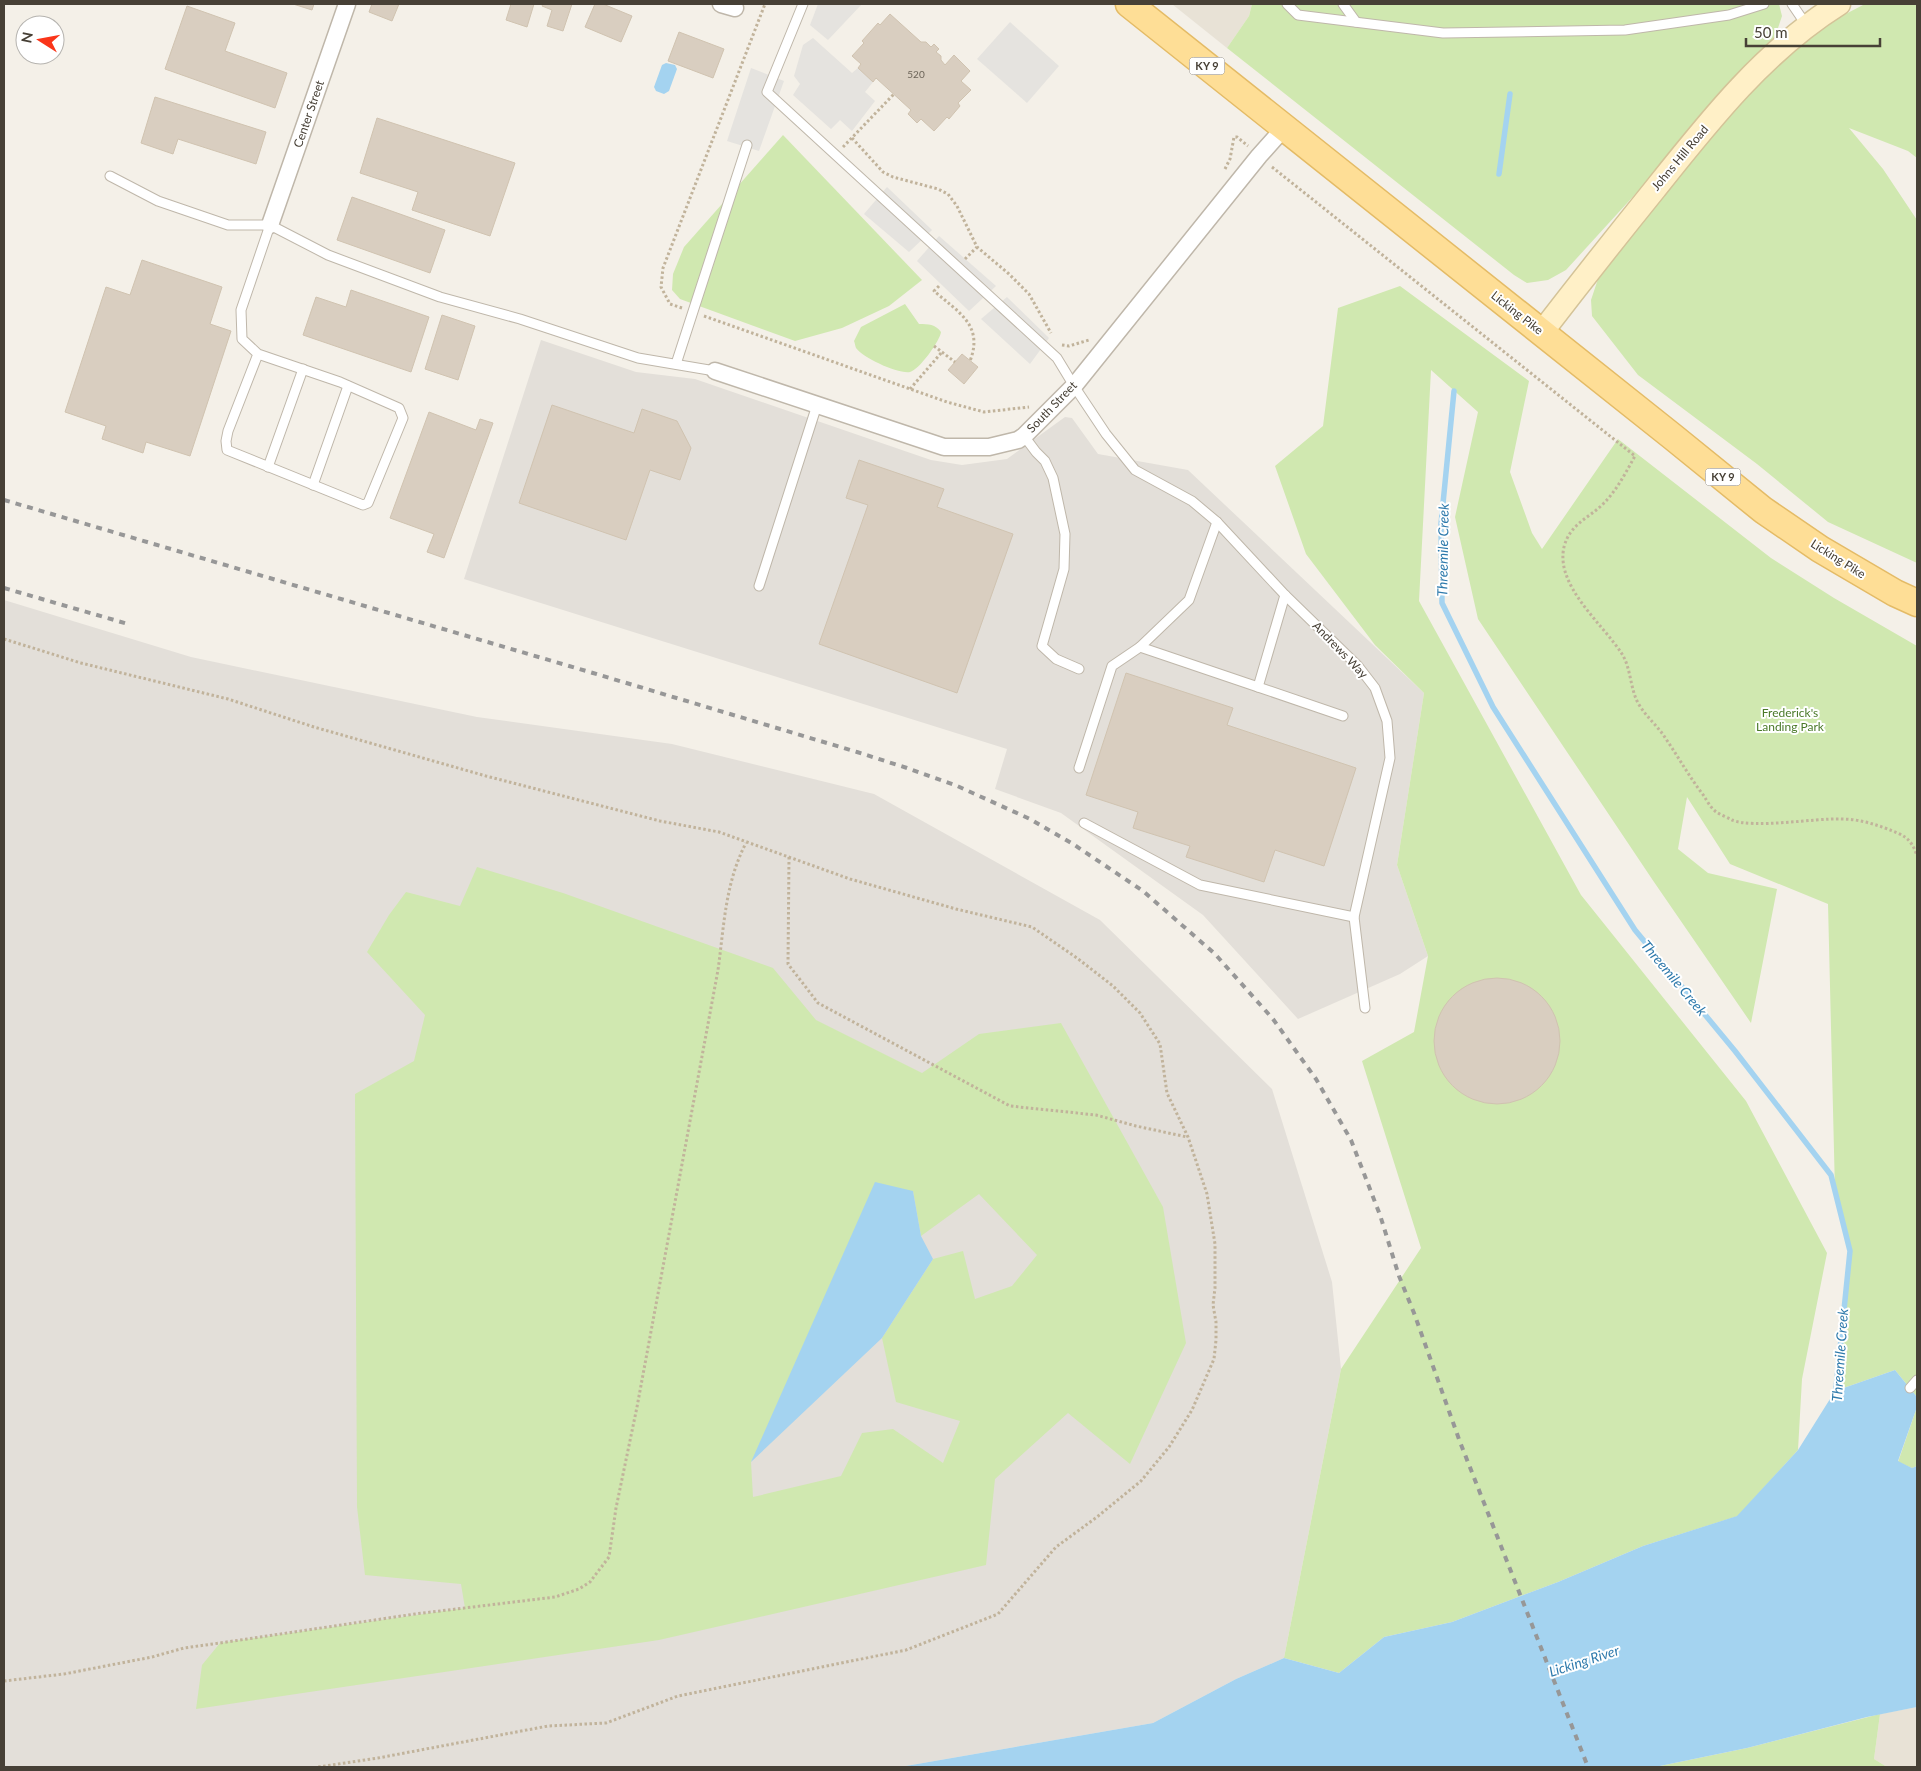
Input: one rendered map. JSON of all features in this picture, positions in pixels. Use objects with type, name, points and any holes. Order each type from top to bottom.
[{"type":"main road","name":"Licking Pike","points":[[1129,4],[1763,510],[1820,548],[1894,593],[1917,603]]},
{"type":"main road","name":"Johns Hill Road","points":[[1542,332],[1581,280],[1693,141],[1735,93],[1779,48],[1839,4]]},
{"type":"street","name":"Center Street","points":[[270,225],[348,4]]},
{"type":"street","name":"South Street","points":[[715,371],[944,447],[989,447],[1018,440],[1074,386],[1284,128]]},
{"type":"lane","name":"Andrews Way","points":[[803,4],[767,92],[1058,358],[1065,372],[1106,434],[1135,470],[1192,501],[1217,522],[1285,595],[1358,666],[1375,688],[1387,721],[1390,758],[1354,917],[1365,1008]]},
{"type":"lane","points":[[1287,4],[1298,15],[1444,33],[1625,30],[1729,15],[1764,4]]},
{"type":"lane","points":[[1343,4],[1356,22]]},
{"type":"lane","points":[[1792,4],[1807,26]]},
{"type":"lane","points":[[676,364],[747,145]]},
{"type":"lane","points":[[110,176],[158,201],[228,225],[270,225],[328,255],[440,297],[520,319],[638,358],[715,371]]},
{"type":"lane","points":[[258,354],[228,431],[227,450],[363,505],[368,502],[403,418],[399,408],[348,386],[258,354],[242,339],[242,310],[270,225]]},
{"type":"lane","points":[[268,467],[303,369]]},
{"type":"lane","points":[[313,485],[348,386]]},
{"type":"lane","points":[[759,586],[817,405]]},
{"type":"lane","points":[[1024,436],[1054,478],[1066,534],[1064,569],[1042,646],[1056,659],[1079,669]]},
{"type":"lane","points":[[1079,768],[1112,666],[1140,647],[1189,600],[1217,522]]},
{"type":"lane","points":[[1258,687],[1285,595]]},
{"type":"lane","points":[[1140,647],[1343,716]]},
{"type":"lane","points":[[1084,823],[1200,885],[1354,917]]},
{"type":"lane","points":[[1910,1388],[1917,1380]]},
{"type":"path","points":[[765,4],[663,268],[660,287],[670,304],[947,402],[984,412],[1032,407]]},
{"type":"path","points":[[836,155],[894,94]]},
{"type":"path","points":[[1220,176],[1228,164],[1234,137],[1237,137]]},
{"type":"path","points":[[852,138],[883,172],[893,177],[948,194],[957,206],[976,247],[1009,274],[1029,294],[1054,340]]},
{"type":"path","points":[[1279,172],[1635,456],[1616,490],[1603,505],[1584,518],[1573,530],[1564,546],[1565,568],[1572,588],[1583,605],[1622,654],[1627,664],[1631,685],[1638,703],[1650,722],[1665,737],[1714,810],[1734,821],[1755,823],[1841,819],[1865,821],[1903,835],[1914,845],[1917,856]]},
{"type":"path","points":[[965,259],[976,247]]},
{"type":"path","points":[[939,286],[934,291],[968,321],[974,334],[975,349],[970,360]]},
{"type":"path","points":[[1065,372],[1095,334]]},
{"type":"path","points":[[1061,344],[1069,346],[1089,341]]},
{"type":"path","points":[[934,346],[955,362]]},
{"type":"path","points":[[910,389],[942,352]]},
{"type":"path","points":[[4,639],[80,663],[228,699],[314,727],[366,740],[486,776],[660,821],[719,832],[850,879],[956,909],[1032,927],[1078,958],[1113,986],[1140,1013],[1160,1044],[1167,1093],[1188,1137],[1208,1194],[1215,1244],[1213,1305],[1216,1322],[1214,1359],[1192,1410],[1169,1447],[1141,1481],[1056,1547],[998,1614],[906,1650],[678,1696],[606,1723],[548,1726],[378,1758],[318,1767]]},
{"type":"path","points":[[4,1682],[64,1674],[152,1657],[184,1648],[415,1614],[555,1597],[579,1589],[590,1582],[609,1557],[620,1484],[637,1407],[718,970],[726,904],[733,871],[746,843]]},
{"type":"path","points":[[789,856],[788,964],[818,1003],[1010,1106],[1096,1115],[1188,1137]]},
{"type":"shaded area","points":[[818,4],[862,4],[828,40],[810,25]]},
{"type":"shaded area","points":[[1172,4],[1252,4],[1249,16],[1227,48]]},
{"type":"shaded area","points":[[1010,22],[1059,66],[1027,103],[977,59]]},
{"type":"shaded area","points":[[813,38],[852,73],[858,68],[873,82],[865,92],[875,101],[852,131],[840,120],[831,129],[793,95],[800,84],[794,76],[803,45]]},
{"type":"shaded area","points":[[751,68],[784,81],[759,151],[727,141]]},
{"type":"shaded area","points":[[887,187],[932,230],[909,252],[864,214]]},
{"type":"shaded area","points":[[939,236],[996,286],[969,311],[917,261]]},
{"type":"shaded area","points":[[1007,297],[1049,338],[1030,364],[981,319]]},
{"type":"shaded area","points":[[541,340],[636,372],[695,379],[931,460],[962,465],[1007,459],[1065,417],[1072,418],[1098,454],[1188,470],[1424,693],[1397,865],[1428,956],[1400,974],[1298,1019],[1203,915],[1061,813],[995,789],[1007,749],[464,579]]},
{"type":"shaded area","points":[[4,600],[191,657],[477,717],[672,744],[874,794],[1100,920],[1272,1089],[1332,1282],[1341,1369],[1284,1658],[1236,1679],[1153,1723],[900,1767],[4,1767]]},
{"type":"shaded area","points":[[1917,1707],[1917,1767],[1887,1767],[1874,1759],[1880,1714]]},
{"type":"green space","points":[[1252,4],[1779,4],[1782,16],[1775,37],[1734,77],[1670,156],[1566,270],[1548,280],[1527,283],[1514,275],[1227,48],[1249,16]]},
{"type":"green space","points":[[1865,4],[1917,4],[1917,158],[1908,151],[1849,128],[1883,169],[1917,220],[1917,563],[1828,522],[1757,464],[1638,375],[1592,316],[1591,300],[1598,279],[1733,109],[1787,57],[1834,20]]},
{"type":"green space","points":[[783,135],[922,280],[889,306],[842,328],[795,341],[680,299],[672,290],[673,274],[684,247]]},
{"type":"green space","name":"Frederick's Landing Park","points":[[1400,286],[1529,381],[1510,472],[1532,533],[1542,549],[1618,439],[1771,558],[1834,598],[1917,646],[1917,1397],[1895,1370],[1835,1391],[1850,1251],[1835,1192],[1828,904],[1730,864],[1687,797],[1678,849],[1708,873],[1777,889],[1751,1023],[1478,619],[1455,517],[1478,412],[1431,370],[1419,601],[1581,895],[1746,1101],[1827,1253],[1802,1379],[1798,1450],[1738,1516],[1643,1546],[1558,1582],[1452,1622],[1384,1637],[1339,1673],[1284,1658],[1341,1369],[1421,1248],[1362,1061],[1414,1032],[1428,956],[1397,865],[1424,693],[1375,645],[1306,554],[1275,466],[1323,426],[1338,308]]},
{"type":"green space","points":[[905,304],[919,324],[932,325],[941,332],[929,355],[910,372],[897,371],[873,361],[856,348],[854,341],[861,327]]},
{"type":"green space","points":[[477,867],[563,893],[773,968],[816,1020],[922,1073],[979,1034],[1061,1023],[1163,1207],[1186,1343],[1130,1464],[1068,1413],[995,1479],[986,1565],[659,1640],[196,1709],[202,1665],[220,1643],[465,1608],[461,1584],[365,1575],[357,1507],[355,1094],[414,1061],[425,1015],[367,952],[389,915],[406,892],[460,906]],"holes":[[[913,1191],[921,1236],[979,1194],[1037,1255],[1012,1286],[975,1299],[963,1251],[933,1259],[882,1338],[896,1402],[960,1421],[943,1463],[893,1429],[862,1433],[841,1476],[753,1497],[751,1462]]]},
{"type":"green space","points":[[1917,1407],[1917,1466],[1912,1468],[1898,1462]]},
{"type":"green space","points":[[1880,1714],[1874,1759],[1887,1767],[1655,1767],[1747,1748]]},
{"type":"water","points":[[666,63],[675,65],[677,69],[669,91],[664,94],[656,91],[654,87],[662,65]]},
{"type":"water","points":[[875,1182],[913,1191],[921,1236],[933,1259],[882,1338],[751,1462]]},
{"type":"water","name":"Licking River","points":[[1895,1370],[1917,1397],[1917,1407],[1898,1461],[1912,1468],[1917,1466],[1917,1707],[1867,1717],[1747,1748],[1655,1767],[900,1767],[1153,1723],[1236,1679],[1284,1658],[1339,1673],[1384,1637],[1452,1622],[1558,1582],[1643,1546],[1737,1516],[1798,1450],[1835,1391]]},
{"type":"building","points":[[293,4],[314,4],[312,10]]},
{"type":"building","points":[[372,4],[399,4],[392,21],[369,12]]},
{"type":"building","points":[[511,4],[534,4],[527,27],[506,20]]},
{"type":"building","points":[[543,4],[572,4],[563,31],[547,26],[552,10],[542,6]]},
{"type":"building","points":[[595,4],[603,4],[632,16],[621,42],[585,27]]},
{"type":"building","points":[[187,6],[235,23],[225,51],[287,73],[275,108],[165,69]]},
{"type":"building","points":[[890,14],[921,42],[926,42],[931,47],[934,44],[939,49],[936,52],[941,56],[941,60],[945,65],[954,55],[970,71],[961,81],[971,90],[958,103],[960,106],[949,119],[947,117],[934,131],[921,119],[917,123],[908,114],[911,110],[876,78],[873,82],[858,68],[861,64],[852,56],[878,23],[880,25]]},
{"type":"building","points":[[679,32],[724,49],[713,78],[668,61]]},
{"type":"building","points":[[155,97],[266,132],[256,164],[178,139],[173,154],[141,143]]},
{"type":"building","points":[[377,118],[515,163],[490,236],[412,210],[418,192],[360,173]]},
{"type":"building","points":[[352,197],[445,230],[430,273],[337,240]]},
{"type":"building","points":[[142,260],[222,287],[210,324],[231,331],[190,456],[146,442],[143,453],[102,439],[106,426],[65,412],[106,287],[130,295]]},
{"type":"building","points":[[351,290],[429,317],[411,372],[303,335],[316,297],[346,307]]},
{"type":"building","points":[[442,315],[475,326],[458,380],[425,369]]},
{"type":"building","points":[[962,354],[978,367],[964,384],[948,370]]},
{"type":"building","points":[[552,405],[634,433],[642,409],[677,421],[691,448],[680,480],[650,470],[626,540],[519,503]]},
{"type":"building","points":[[429,412],[476,430],[480,419],[493,423],[444,558],[427,552],[434,534],[390,518]]},
{"type":"building","points":[[859,460],[944,489],[937,507],[1013,534],[957,693],[819,644],[868,505],[846,498]]},
{"type":"building","points":[[1126,673],[1233,708],[1227,725],[1356,768],[1324,866],[1275,850],[1264,882],[1186,857],[1190,846],[1133,828],[1138,812],[1086,795]]},
{"type":"building","points":[[1497,978],[1521,982],[1542,996],[1556,1017],[1560,1041],[1556,1065],[1542,1086],[1521,1100],[1497,1104],[1473,1100],[1452,1086],[1438,1065],[1434,1041],[1438,1017],[1452,996],[1473,982]]},
{"type":"waterway","name":"Threemile Creek","points":[[1499,174],[1510,94]]},
{"type":"waterway","name":"Threemile Creek","points":[[1454,391],[1441,524],[1442,603],[1493,707],[1635,930],[1735,1051],[1831,1175],[1850,1251],[1835,1398]]},
{"type":"railway","points":[[4,500],[593,673],[907,768],[955,785],[1030,819],[1073,844],[1143,891],[1215,954],[1273,1019],[1316,1079],[1351,1140],[1380,1215],[1399,1276],[1460,1442],[1588,1767]]},
{"type":"railway","points":[[4,588],[128,624]]}]
